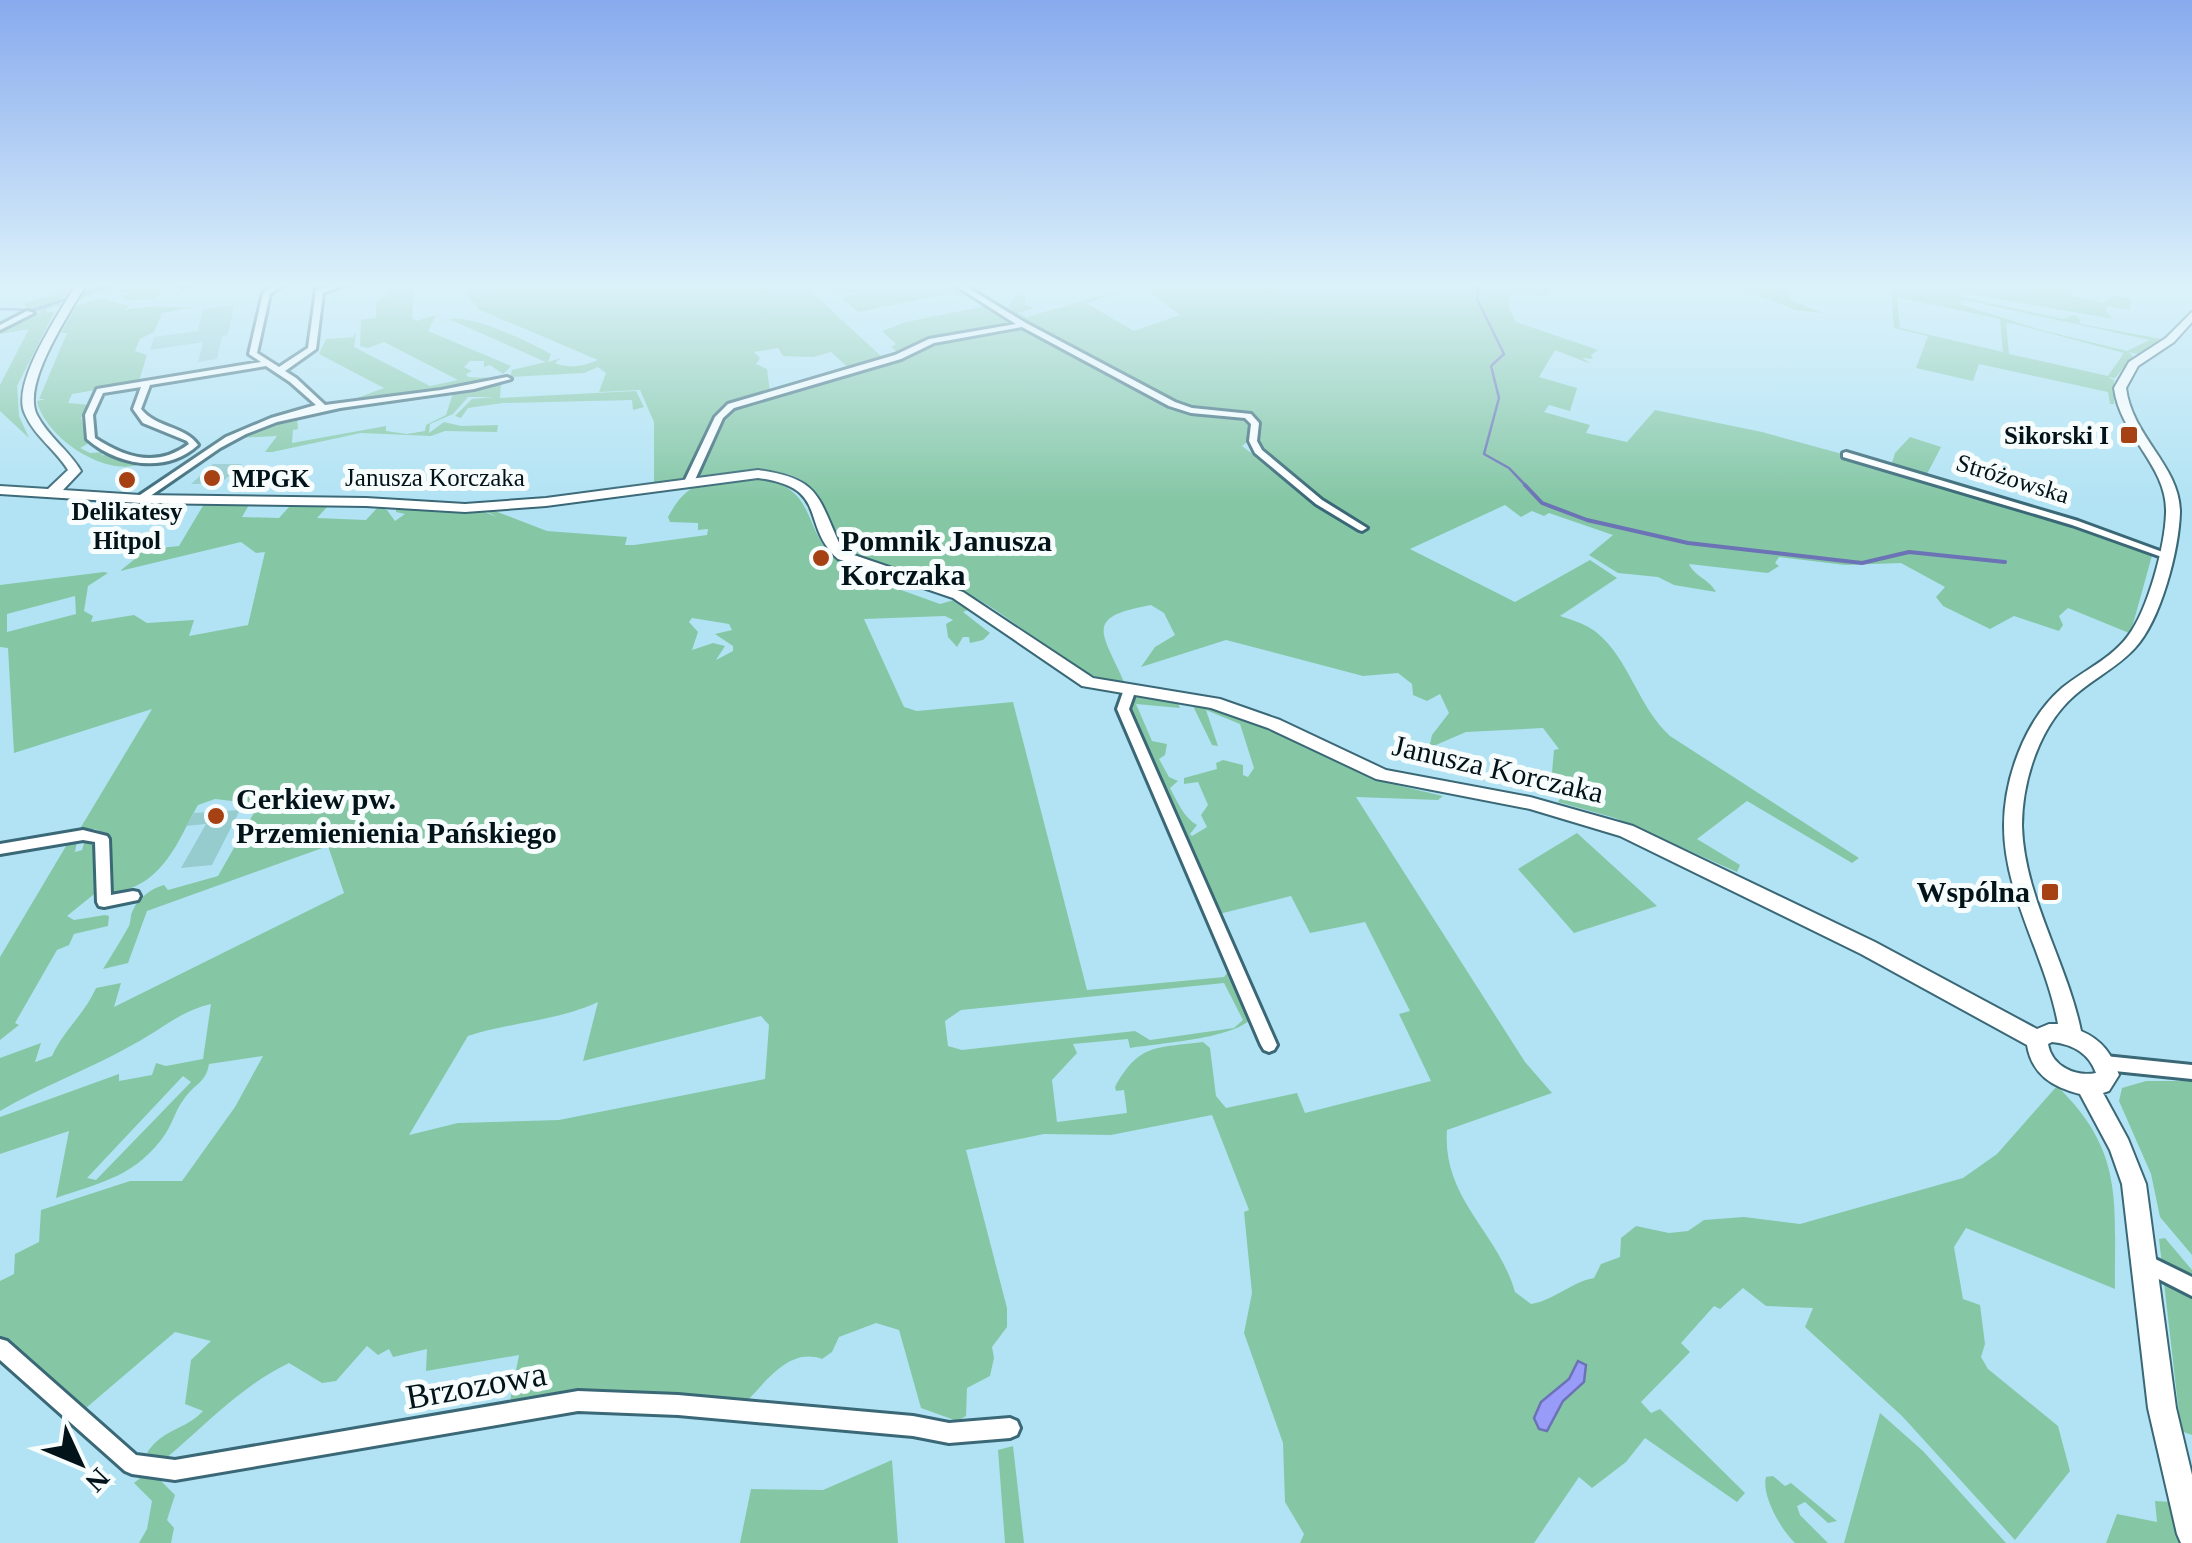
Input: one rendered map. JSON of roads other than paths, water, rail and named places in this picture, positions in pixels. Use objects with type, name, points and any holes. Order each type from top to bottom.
[{"type":"street","points":[[42,356],[30,379],[30,413],[74,472],[52,494]]},
{"type":"street","points":[[256,356],[315,398],[322,405],[316,410]]},
{"type":"street","points":[[279,371],[301,356]]},
{"type":"street","points":[[689,482],[719,417],[731,406],[898,356]]},
{"type":"street","points":[[1081,356],[1172,404],[1248,416],[1255,423],[1253,441],[1258,452],[1319,502],[1362,528]]},
{"type":"street","points":[[2071,1036],[2062,988],[2016,852],[2013,826],[2036,734],[2047,714],[2066,693],[2120,655],[2136,638],[2163,554],[2173,512],[2171,492],[2128,422],[2120,388],[2133,364],[2145,356]]},
{"type":"street","points":[[146,384],[137,409],[146,422],[194,445],[156,463],[104,448],[91,438],[88,426],[100,391],[266,364]]},
{"type":"street","points":[[140,499],[244,432],[316,410],[507,380]]},
{"type":"street","name":"Stróżowska","points":[[1846,455],[2076,523],[2163,554]]},
{"type":"street","name":"Janusza Korczaka","points":[[0,490],[140,499],[366,502],[464,508],[546,502],[758,474],[795,482],[810,493],[835,549],[843,556],[958,595],[1074,676],[1129,692],[1214,703],[1241,711],[1382,775],[1530,802],[1626,831],[1868,948],[2037,1040]]},
{"type":"street","points":[[1129,692],[1123,709],[1269,1045]]},
{"type":"street","points":[[0,849],[83,835],[102,839],[104,902],[133,896]]},
{"type":"street","points":[[2050,1032],[2071,1036],[2092,1047],[2105,1063],[2108,1076],[2101,1084],[2072,1083],[2043,1062],[2036,1050],[2037,1040],[2050,1032]]},
{"type":"street","points":[[2105,1063],[2192,1072]]},
{"type":"street","points":[[2088,1086],[2120,1147],[2134,1184],[2162,1408],[2192,1534]]},
{"type":"street","points":[[2145,1263],[2192,1287]]},
{"type":"street","name":"Brzozowa","points":[[0,1348],[132,1464],[175,1470],[578,1401],[717,1408],[949,1432],[1010,1428]]},
{"type":"water","points":[[1578,1361],[1586,1365],[1584,1382],[1563,1401],[1547,1431],[1539,1429],[1534,1418],[1541,1402],[1569,1379]]},
{"type":"waterway","points":[[1502,356],[1491,366],[1499,398],[1484,454],[1509,468],[1528,488]]},
{"type":"waterway","points":[[1525,485],[1542,503],[1587,520],[1688,543],[1862,563],[1909,552],[2005,562]]},
{"type":"place","name":"Sikorski I","points":[[2129,435]]},
{"type":"place","name":"MPGK","points":[[212,478]]},
{"type":"place","name":"Delikatesy Hitpol","points":[[127,480]]},
{"type":"place","name":"Pomnik Janusza Korczaka","points":[[821,558]]},
{"type":"place","name":"Cerkiew pw. Przemienienia Pańskiego","points":[[216,816]]},
{"type":"place","name":"Wspólna","points":[[2050,892]]}]
